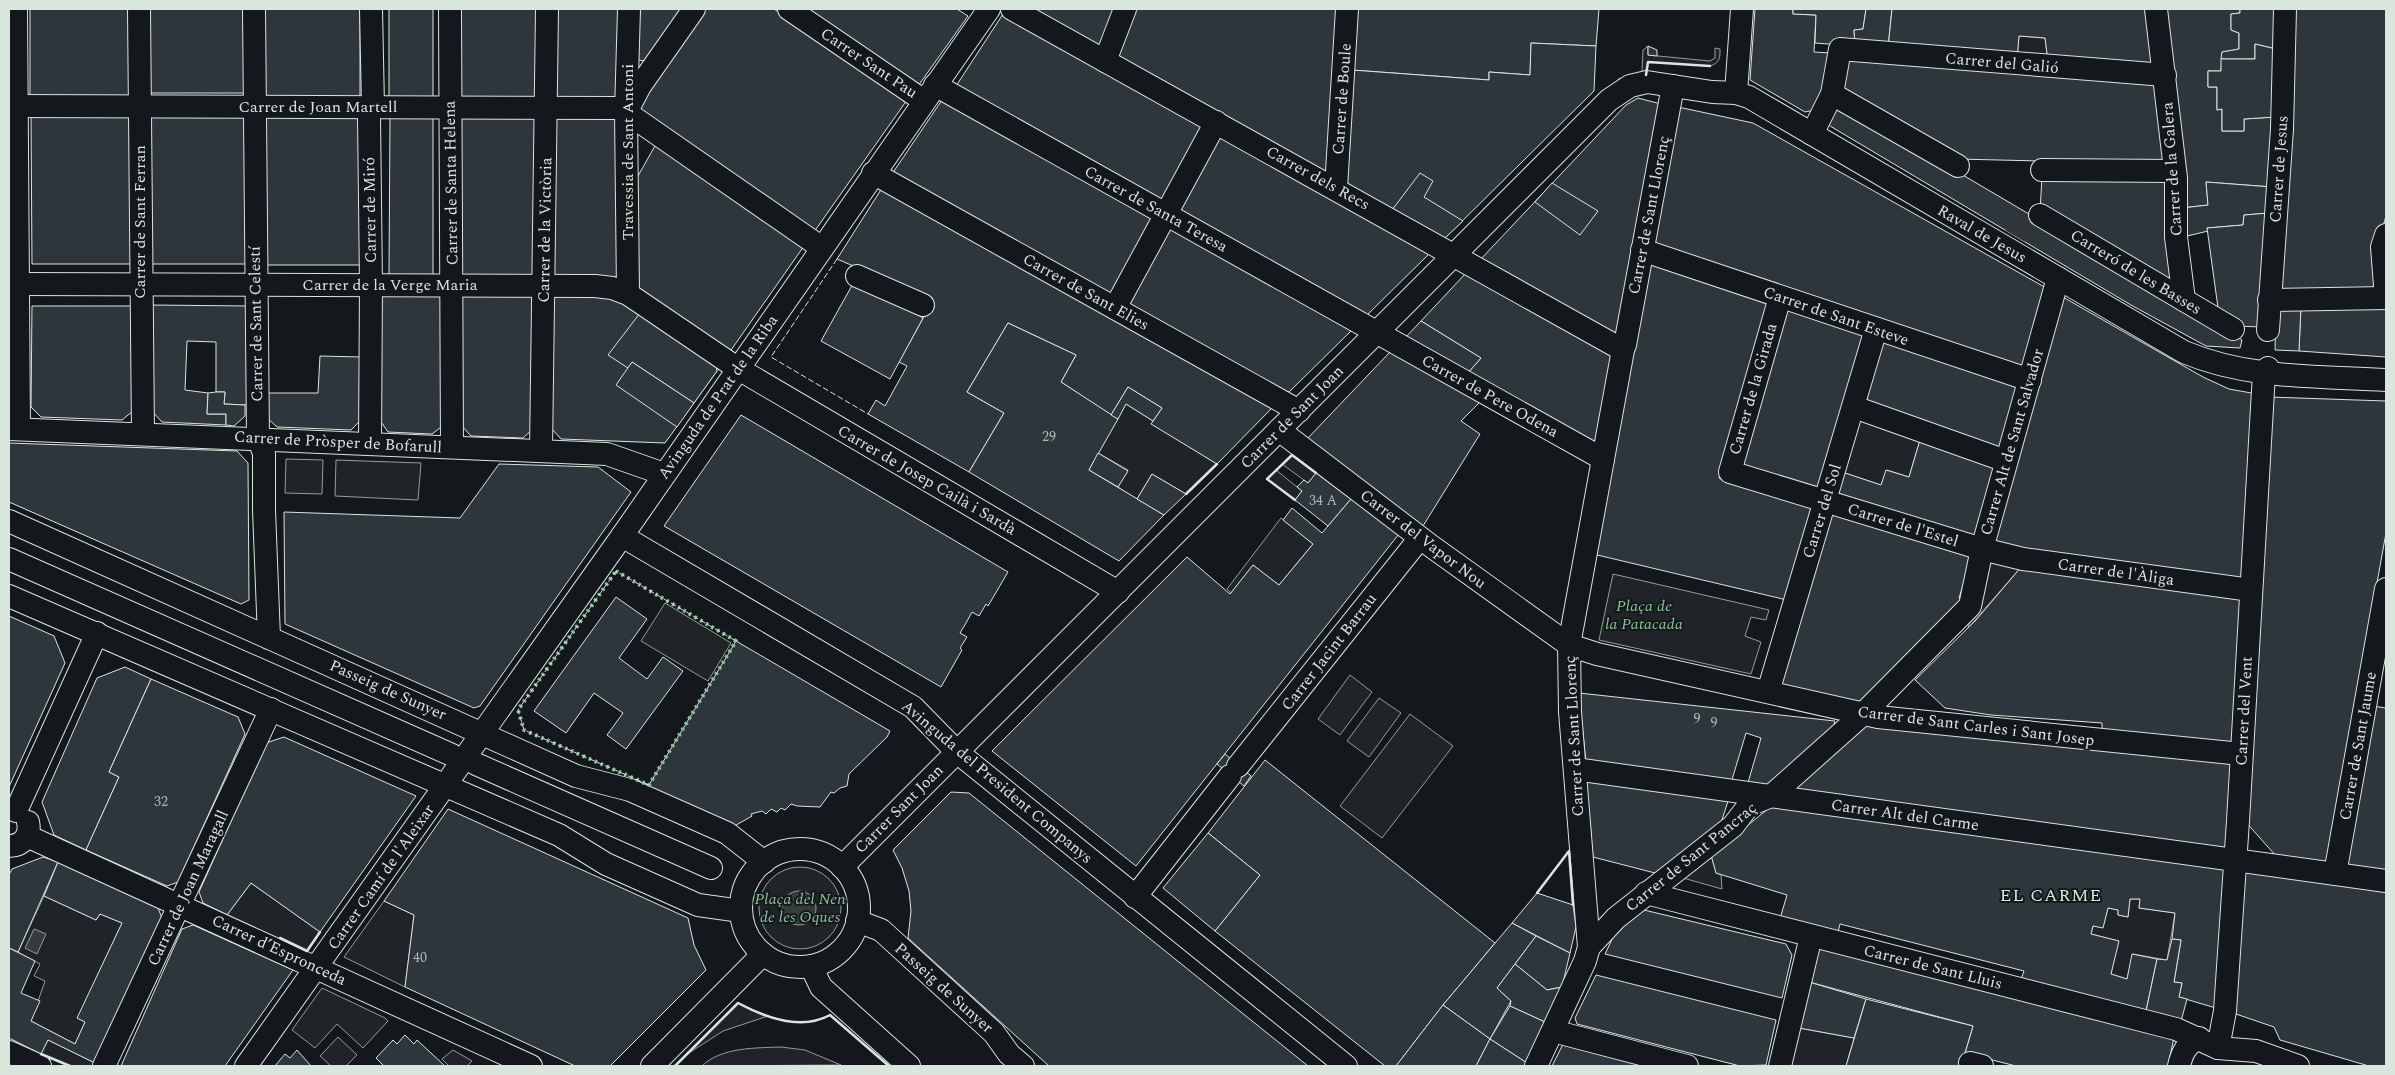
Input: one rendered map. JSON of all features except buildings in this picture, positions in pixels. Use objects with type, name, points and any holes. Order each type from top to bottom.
[{"type":"street","points":[[14,429],[19,284],[12,106],[16,9]]},
{"type":"street","name":"Carrer de Sant Ferran","points":[[139,9],[140,284],[143,434]]},
{"type":"street","name":"Carrer de Sant Celestí","points":[[254,9],[258,438],[264,453],[264,510],[269,638]]},
{"type":"street","name":"Carrer de Miró","points":[[370,443],[369,116],[372,107],[371,9]]},
{"type":"street","name":"Carrer de Santa Helena","points":[[450,9],[452,447]]},
{"type":"street","name":"Carrer de la Victòria","points":[[541,451],[547,9]]},
{"type":"street","name":"Travessia de Sant Antoni","points":[[628,294],[626,112],[629,9]]},
{"type":"street","points":[[694,9],[640,86],[626,112],[822,248]]},
{"type":"street","name":"Carrer Sant Pau","points":[[789,9],[930,93]]},
{"type":"street","name":"Avinguda de Prat de la Riba","points":[[446,784],[622,536],[988,9]]},
{"type":"street","name":"Carrer dels Recs","points":[[1012,9],[1624,347]]},
{"type":"street","points":[[1105,61],[1125,9]]},
{"type":"street","name":"Carrer de Boule","points":[[1336,188],[1347,9]]},
{"type":"street","points":[[1736,93],[1742,9]]},
{"type":"street","name":"Carrer de la Galera","points":[[2156,9],[2176,178],[2176,237],[2184,300]]},
{"type":"street","name":"Carrer de Jesus","points":[[2268,330],[2282,129],[2285,9]]},
{"type":"street","name":"Carrer del Galió","points":[[1832,94],[1840,49],[2165,75]]},
{"type":"street","name":"Raval de Jesus","points":[[1630,86],[1647,82],[1736,93],[1749,97],[1812,134],[2011,242],[2058,278],[2184,352],[2232,368],[2386,380]]},
{"type":"street","name":"Carrer de Sant Joan","points":[[957,752],[1609,100],[1630,86]]},
{"type":"street","name":"Carrer de Sant Llorenç","points":[[1589,947],[1570,712],[1569,645],[1673,86]]},
{"type":"street","name":"Carrer de Santa Teresa","points":[[930,93],[1166,214],[1377,333]]},
{"type":"street","points":[[1812,134],[1832,94],[1958,166]]},
{"type":"street","name":"Carrer de Joan Martell","points":[[12,106],[620,108],[626,112]]},
{"type":"street","points":[[1115,308],[1216,122]]},
{"type":"street","points":[[2042,170],[2174,171]]},
{"type":"street","name":"Carrer de Sant Elies","points":[[874,173],[1299,411]]},
{"type":"street","name":"Carreró de les Basses","points":[[2040,215],[2233,329]]},
{"type":"street","points":[[2269,300],[2386,298],[2382,248],[2386,235]]},
{"type":"street","name":"Carrer de Sant Esteve","points":[[1642,250],[1876,330],[2030,380]]},
{"type":"street","points":[[857,276],[923,305]]},
{"type":"street","name":"Carrer Alt de Sant Salvador","points":[[1970,606],[1982,549],[2058,278]]},
{"type":"street","name":"Carrer de la Verge Maria","points":[[19,284],[595,286],[612,288],[628,294],[737,368]]},
{"type":"street","name":"Carrer de la Girada","points":[[1780,297],[1730,472],[1824,502]]},
{"type":"street","name":"Carrer del Sol","points":[[1768,692],[1876,330]]},
{"type":"street","name":"Carrer de Pere Odena","points":[[1377,333],[1603,459]]},
{"type":"street","name":"Carrer de Josep Cailà i Sardà","points":[[737,368],[1118,592]]},
{"type":"street","name":"Carrer del Vent","points":[[2214,1051],[2225,1011],[2266,370]]},
{"type":"street","points":[[1854,407],[2006,461]]},
{"type":"street","name":"Carrer de Pròsper de Bofarull","points":[[14,429],[607,454],[664,474]]},
{"type":"street","name":"Carrer del Vapor Nou","points":[[1279,430],[1420,538],[1569,645]]},
{"type":"street","name":"Carrer de l'Estel","points":[[1824,502],[1982,549]]},
{"type":"street","name":"Passeig de Sunyer","points":[[9,522],[484,732],[576,776],[630,790],[727,833],[764,862]]},
{"type":"street","name":"Avinguda del President Companys","points":[[622,536],[913,707],[957,752],[1346,1066]]},
{"type":"street","name":"Carrer Jacint Barrau","points":[[1135,897],[1420,538]]},
{"type":"street","name":"Carrer de l'Àliga","points":[[1982,549],[2023,559],[2251,590]]},
{"type":"street","name":"Passeig de Sunyer","points":[[9,559],[452,755]]},
{"type":"street","name":"Carrer de Sant Jaume","points":[[2335,874],[2386,589]]},
{"type":"street","points":[[9,596],[446,784],[559,835],[606,864],[698,905],[742,917]]},
{"type":"street","name":"Carrer de Sant Pancraç","points":[[1589,947],[1616,918],[1733,826],[1749,805],[1771,796],[1863,714],[1970,606]]},
{"type":"street","points":[[18,841],[28,823],[22,814],[12,811],[97,634]]},
{"type":"street","name":"Carrer de Sant Carles i Sant Josep","points":[[1569,645],[1597,654],[1863,714],[2241,754]]},
{"type":"street","name":"Carrer de Joan Maragall","points":[[104,1066],[271,709]]},
{"type":"street","name":"Carrer Sant Joan","points":[[842,867],[957,752]]},
{"type":"street","points":[[476,764],[711,868]]},
{"type":"street","name":"Carrer Alt del Carme","points":[[1574,769],[2386,881]]},
{"type":"street","name":"Carrer Camí de l'Aleixar","points":[[246,1066],[446,784]]},
{"type":"street","name":"Carrer d’Espronceda","points":[[18,841],[180,905],[531,1066]]},
{"type":"street","points":[[803,850],[828,856],[842,867],[850,878],[858,913],[851,937],[841,951],[827,961],[811,966],[788,966],[774,962],[750,941],[742,917],[746,883],[764,862],[778,854],[803,850]]},
{"type":"street","name":"Carrer de Sant Lluis","points":[[1646,893],[2176,1029],[2214,1051],[2256,1051],[2289,1064]]},
{"type":"street","name":"Passeig de Sunyer","points":[[858,913],[881,930],[994,1033],[1009,1054],[1023,1066]]},
{"type":"street","points":[[1780,1066],[1811,936]]},
{"type":"street","points":[[1536,1066],[1585,961],[1589,947]]},
{"type":"street","points":[[652,1066],[763,954]]},
{"type":"street","points":[[811,966],[821,987],[909,1066]]},
{"type":"street","points":[[1553,1031],[1674,1065]]},
{"type":"street","points":[[2178,1066],[2189,1043],[2214,1051]]},
{"type":"street","points":[[9,1052],[40,1066]]},
{"type":"street","points":[[2250,1066],[2257,1063],[2289,1064]]},
{"type":"green space","points":[[2019,36],[2045,38],[2048,61],[2017,59]]},
{"type":"green space","points":[[1648,46],[1648,55],[1710,61],[1715,58],[1715,48],[1720,49],[1720,55],[1718,62],[1710,66],[1648,62],[1646,76],[1620,83],[1618,79],[1642,72],[1643,50]]},
{"type":"green space","points":[[1126,404],[1153,421],[1152,424],[1217,464],[1186,494],[1152,474],[1137,499],[1118,487],[1128,470],[1098,453]]},
{"type":"green space","points":[[1858,417],[1920,440],[1909,477],[1887,470],[1881,485],[1842,472]]},
{"type":"green space","points":[[1292,455],[1316,473],[1308,483],[1282,464]]},
{"type":"green space","points":[[286,459],[323,460],[322,494],[285,493]]},
{"type":"green space","points":[[336,460],[421,463],[418,500],[335,496]]},
{"type":"green space","points":[[1276,470],[1302,491],[1295,500],[1267,479]]},
{"type":"green space","points":[[1281,518],[1313,544],[1279,585],[1253,565],[1231,593],[1227,589]]},
{"type":"green space","points":[[1986,557],[2022,566],[1968,628]]},
{"type":"green space","name":"Plaça de la Patacada","points":[[1613,574],[1769,610],[1766,620],[1751,617],[1745,636],[1761,642],[1751,674],[1599,640]]},
{"type":"green space","points":[[665,603],[731,643],[708,681],[641,641]]},
{"type":"green space","points":[[1350,675],[1372,692],[1340,735],[1318,719]]},
{"type":"green space","points":[[1379,698],[1401,713],[1369,757],[1347,741]]},
{"type":"green space","points":[[1410,714],[1453,746],[1382,838],[1340,806]]},
{"type":"green space","points":[[1711,855],[1716,873],[1721,875],[1722,889],[1683,878]]},
{"type":"green space","name":"Plaça del Nen de les Oques","points":[[800,867],[816,871],[829,879],[837,892],[841,908],[837,924],[829,937],[816,945],[800,949],[784,945],[771,937],[763,924],[759,908],[763,892],[771,879],[784,871]]},
{"type":"green space","points":[[251,883],[320,932],[307,951],[227,915]]},
{"type":"green space","points":[[44,896],[96,920],[100,914],[122,923],[78,1018],[85,1022],[75,1044],[31,1021],[45,981],[34,976],[40,964],[18,952]]},
{"type":"green space","points":[[2130,899],[2140,899],[2139,908],[2175,913],[2167,960],[2133,954],[2127,979],[2111,974],[2118,941],[2091,934],[2093,926],[2103,927],[2108,908],[2118,910],[2118,915],[2128,917]]},
{"type":"green space","points":[[384,901],[414,915],[405,987],[344,957]]},
{"type":"green space","points":[[322,988],[388,1021],[363,1048],[337,1024],[315,1048],[292,1030]]},
{"type":"green space","points":[[738,1003],[768,1016],[723,1031],[689,1053]]},
{"type":"green space","points":[[1799,1028],[1854,1038],[1846,1066],[1790,1066]]},
{"type":"green space","points":[[338,1037],[357,1055],[346,1066],[331,1066],[320,1056]]},
{"type":"green space","points":[[48,1040],[95,1063],[95,1066],[70,1066],[41,1054]]},
{"type":"green space","points":[[781,1047],[805,1050],[841,1065],[702,1066],[719,1055],[729,1052],[750,1048]]},
{"type":"green space","points":[[453,1050],[472,1061],[467,1066],[449,1066],[442,1059]]},
{"type":"shaded area","points":[[799,891],[811,896],[816,908],[811,920],[799,925],[787,920],[782,908],[787,896]]},
{"type":"shaded area","points":[[34,929],[46,934],[37,954],[25,948]]},
{"type":"tunnel","points":[[2015,236],[2028,213]]},
{"type":"hedge","points":[[616,571],[736,641],[649,785],[524,730],[518,710],[616,571]]},
{"type":"fence","points":[[837,259],[771,357],[868,414]]},
{"type":"fence","points":[[649,785],[524,730],[518,710],[616,571],[736,641]]},
{"type":"wall","points":[[1646,75],[1648,62],[1710,66]]},
{"type":"wall","points":[[1295,500],[1267,479],[1292,455],[1316,473]]},
{"type":"wall","points":[[1186,494],[1217,464]]},
{"type":"wall","points":[[1537,893],[1569,851],[1573,905]]},
{"type":"wall","points":[[280,938],[307,951],[320,932]]},
{"type":"wall","points":[[675,1066],[738,1003],[759,1013],[795,1022],[819,1020],[830,1015],[889,1066]]},
{"type":"wall","points":[[41,1054],[70,1066]]},
{"type":"district","name":"EL CARME","points":[[2051,895]]}]
